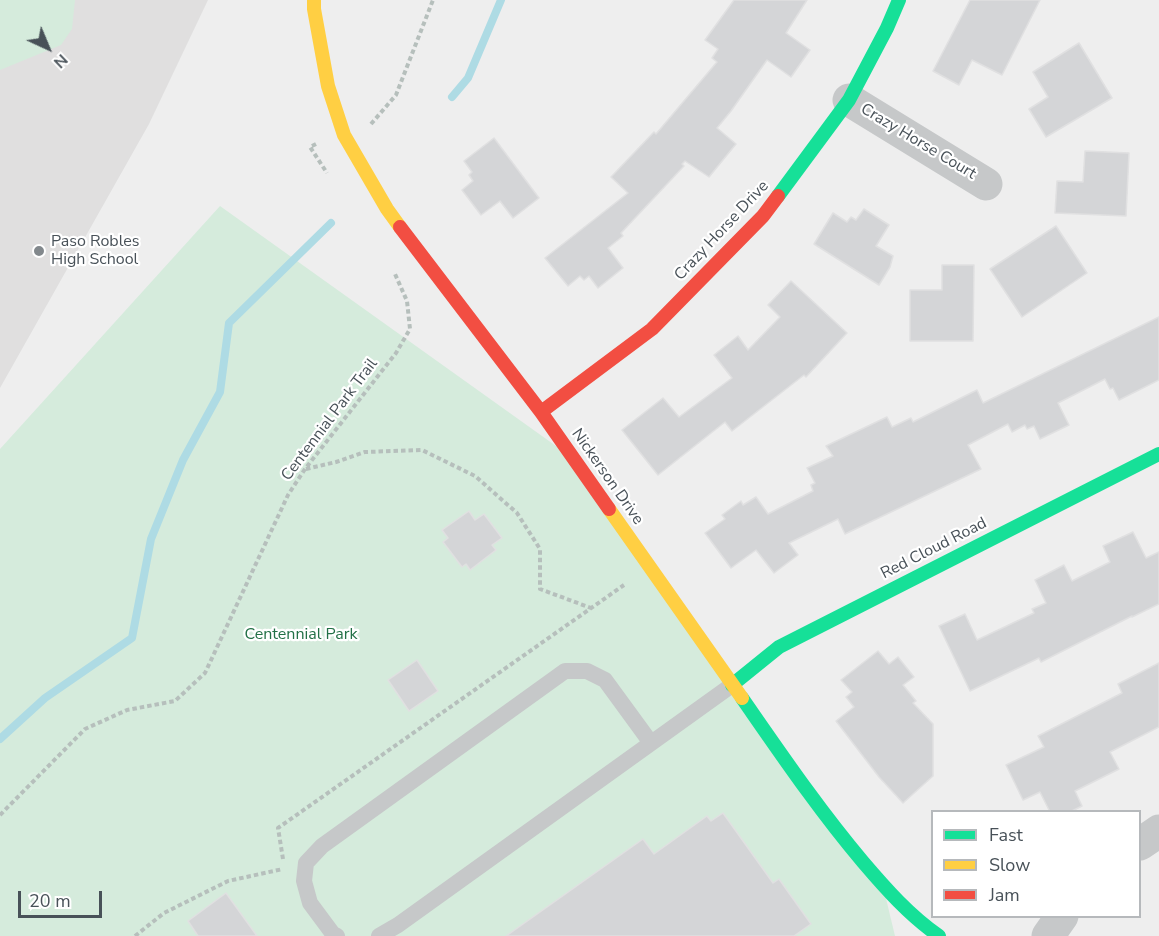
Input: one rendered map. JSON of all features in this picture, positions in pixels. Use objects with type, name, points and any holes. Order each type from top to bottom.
[{"type":"street","name":"Nickerson Drive","points":[[314,0],[328,86],[344,135],[387,209],[541,412],[834,828],[890,893],[926,927],[939,936]]},
{"type":"street","name":"Crazy Horse Drive","points":[[541,412],[652,329],[763,216],[849,100],[899,0]]},
{"type":"street","name":"Crazy Horse Court","points":[[849,100],[986,183]]},
{"type":"street","name":"Red Cloud Road","points":[[732,685],[778,647],[1159,454]]},
{"type":"street","points":[[1141,843],[1159,831]]},
{"type":"street","points":[[1048,936],[1061,918]]},
{"type":"lane","points":[[337,936],[333,934],[310,903],[304,881],[306,863],[322,846],[565,671],[587,671],[605,680],[651,743]]},
{"type":"lane","points":[[379,936],[398,926],[732,685]]},
{"type":"path","points":[[329,175],[310,147],[370,125],[396,95],[433,0]]},
{"type":"path","name":"Centennial Park Trail","points":[[0,814],[85,729],[127,710],[175,701],[205,673],[288,495],[396,353],[410,329],[407,301],[391,268]]},
{"type":"path","points":[[305,470],[365,452],[422,450],[474,476],[517,513],[540,549],[540,589],[591,608]]},
{"type":"path","points":[[135,936],[164,914],[228,881],[285,868],[278,828],[632,580]]},
{"type":"shaded area","name":"Paso Robles High School","points":[[0,0],[208,0],[149,124],[0,388]]},
{"type":"green space","points":[[0,0],[75,0],[72,29],[61,45],[0,70]]},
{"type":"green space","name":"Centennial Park","points":[[220,206],[577,461],[883,886],[895,936],[0,936],[0,449]]},
{"type":"building","points":[[734,0],[807,0],[786,33],[810,50],[791,77],[767,60],[717,128],[736,144],[709,177],[685,161],[682,164],[684,166],[621,233],[623,236],[608,248],[623,268],[598,288],[589,276],[584,280],[580,276],[568,286],[545,258],[628,193],[611,177],[654,132],[656,134],[717,62],[712,58],[718,49],[705,40]]},
{"type":"building","points":[[970,0],[1040,0],[1002,75],[972,60],[959,85],[933,71]]},
{"type":"building","points":[[1079,43],[1112,98],[1046,137],[1029,109],[1048,97],[1033,72]]},
{"type":"building","points":[[494,138],[539,198],[513,218],[500,201],[481,215],[462,190],[473,181],[469,175],[472,172],[464,161]]},
{"type":"building","points":[[1085,151],[1129,153],[1126,216],[1055,213],[1057,181],[1083,182]]},
{"type":"building","points":[[864,209],[889,225],[876,246],[893,256],[890,267],[879,285],[814,244],[833,213],[847,222],[851,217],[856,220]]},
{"type":"building","points":[[1056,226],[1087,273],[1022,317],[990,269]]},
{"type":"building","points":[[942,265],[974,265],[973,341],[910,341],[910,290],[942,290]]},
{"type":"building","points":[[791,281],[847,333],[806,377],[804,375],[732,431],[725,422],[658,475],[622,430],[663,398],[679,417],[732,378],[714,355],[738,336],[748,350],[780,317],[768,305]]},
{"type":"building","points":[[1159,317],[1159,380],[1119,400],[1105,379],[1058,403],[1069,425],[1040,439],[1034,426],[1027,429],[1025,425],[1012,432],[1008,424],[968,445],[981,469],[845,534],[838,519],[789,543],[798,555],[774,573],[756,550],[731,568],[705,533],[725,519],[722,515],[741,501],[743,505],[756,497],[768,514],[813,491],[811,485],[815,483],[807,468],[833,456],[826,446],[887,417],[892,427],[911,418],[913,422],[977,390],[983,403]]},
{"type":"building","points":[[469,511],[475,520],[484,514],[502,538],[492,545],[496,550],[470,570],[466,564],[462,567],[443,542],[448,538],[442,530]]},
{"type":"building","points":[[1133,532],[1146,558],[1159,552],[1159,604],[1041,662],[1039,658],[970,691],[939,626],[965,614],[977,640],[1034,613],[1032,609],[1046,603],[1035,580],[1064,565],[1072,581],[1110,562],[1103,546]]},
{"type":"building","points":[[878,651],[889,664],[898,657],[914,677],[903,685],[916,701],[913,703],[933,724],[933,776],[903,803],[879,777],[836,721],[854,707],[846,697],[852,692],[841,680]]},
{"type":"building","points":[[417,660],[438,691],[409,711],[388,680]]},
{"type":"building","points":[[1159,663],[1159,727],[1110,752],[1119,769],[1075,791],[1082,806],[1074,810],[1049,810],[1040,792],[1023,800],[1006,765],[1044,747],[1038,736],[1122,693],[1118,684]]},
{"type":"building","points":[[723,813],[773,883],[779,879],[811,924],[794,936],[506,936],[643,839],[654,854],[707,816],[711,821]]},
{"type":"building","points":[[226,893],[257,936],[198,936],[188,921]]},
{"type":"waterway","points":[[452,97],[468,78],[501,0]]},
{"type":"waterway","points":[[0,739],[45,698],[132,638],[151,539],[183,460],[220,392],[229,323],[331,223]]},
{"type":"traffic: fast","points":[[778,196],[849,100],[899,0]]},
{"type":"traffic: fast","points":[[732,685],[779,647],[1159,454]]},
{"type":"traffic: fast","points":[[742,698],[816,802],[863,862],[908,911],[939,936]]},
{"type":"traffic: slow","points":[[314,0],[328,86],[344,135],[400,227]]},
{"type":"traffic: slow","points":[[609,509],[742,698]]},
{"type":"traffic: jam","points":[[541,412],[652,329],[763,216],[778,196]]},
{"type":"traffic: jam","points":[[400,227],[541,412],[609,509]]},
{"type":"place","name":"Paso Robles High School","points":[[39,251]]}]
